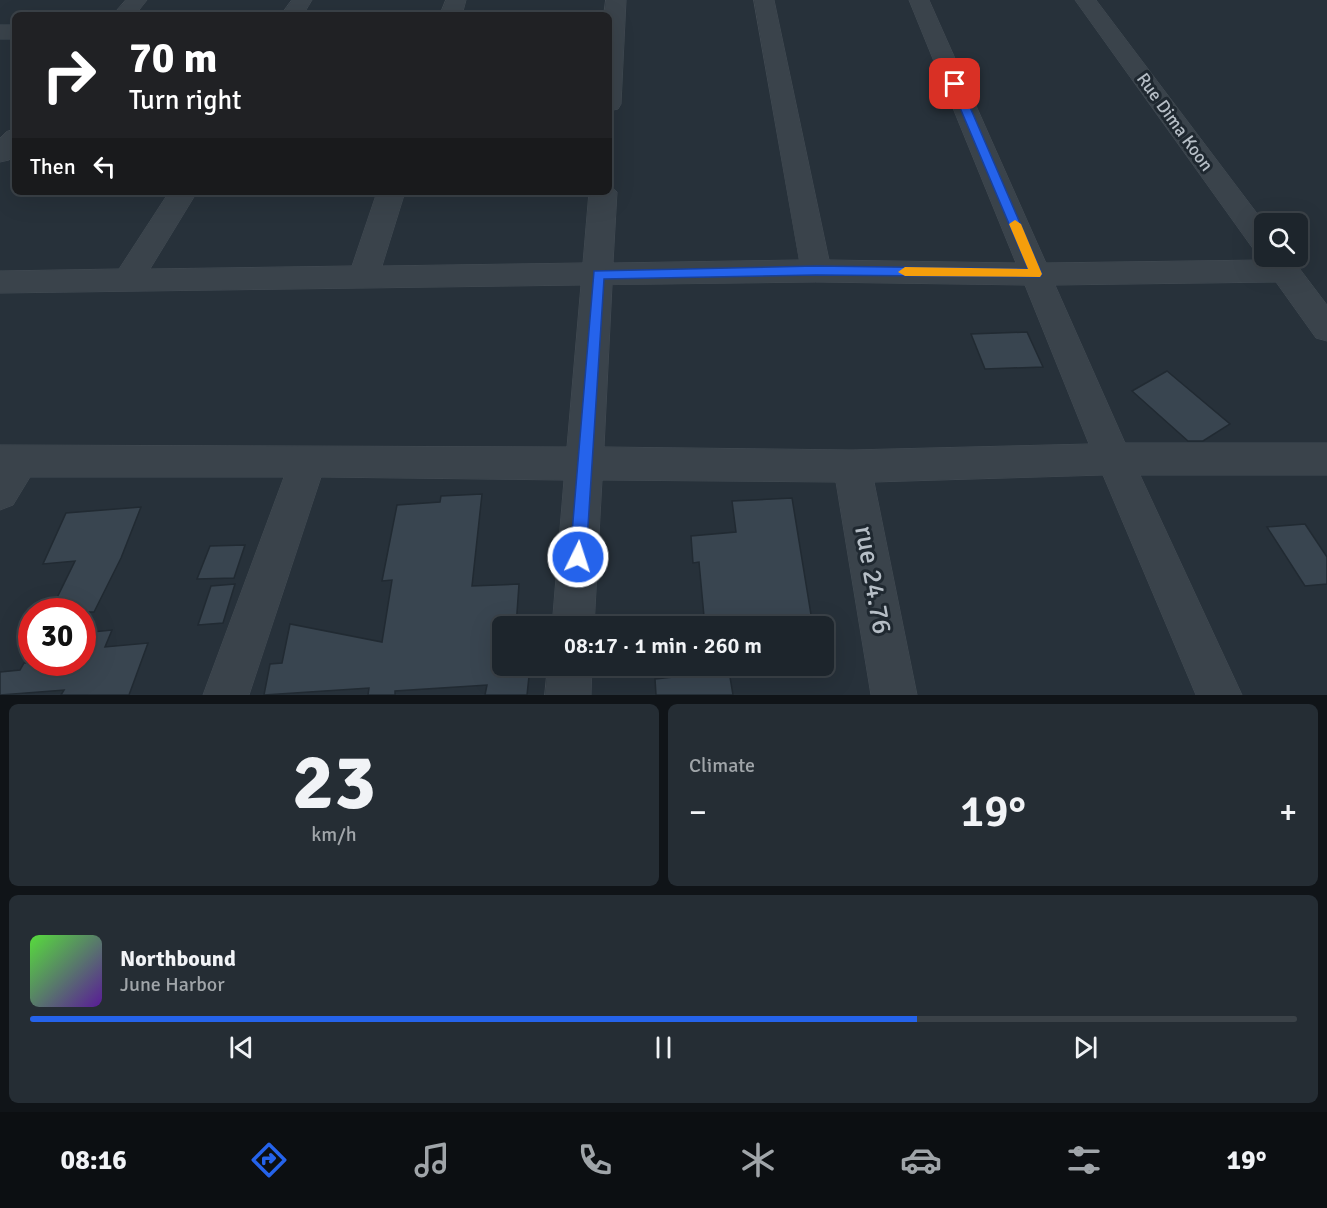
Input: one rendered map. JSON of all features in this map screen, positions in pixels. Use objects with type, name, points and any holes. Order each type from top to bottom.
[{"type":"street","points":[[127,12],[137,0]]},
{"type":"street","points":[[612,59],[616,0]]},
{"type":"street","points":[[764,0],[816,271]]},
{"type":"street","points":[[919,0],[1114,459],[1219,695]]},
{"type":"street","name":"Rue Dima Koon","points":[[1085,0],[1254,229]]},
{"type":"street","points":[[0,154],[12,140]]},
{"type":"street","points":[[129,278],[181,195]]},
{"type":"street","points":[[364,275],[390,195]]},
{"type":"street","points":[[574,616],[603,195]]},
{"type":"street","points":[[0,282],[129,278],[816,271],[1036,274],[1254,265]]},
{"type":"street","points":[[1282,267],[1327,329]]},
{"type":"street","points":[[0,493],[10,461],[308,460],[852,466],[1114,459],[1327,459]]},
{"type":"street","points":[[226,695],[308,460]]},
{"type":"street","name":"rue 24.76","points":[[852,466],[894,695]]},
{"type":"street","points":[[568,695],[569,676]]},
{"type":"building","points":[[1027,332],[1043,367],[985,369],[971,334]]},
{"type":"building","points":[[1167,371],[1230,424],[1203,441],[1188,441],[1132,391]]},
{"type":"building","points":[[482,494],[472,586],[519,584],[517,616],[492,616],[492,676],[529,676],[527,695],[485,695],[487,685],[395,691],[395,695],[368,695],[369,688],[264,695],[270,664],[282,663],[290,624],[382,642],[392,580],[382,581],[397,505],[440,502],[441,496]]},
{"type":"building","points":[[792,498],[811,616],[704,616],[699,562],[693,563],[691,536],[736,532],[732,501]]},
{"type":"building","points":[[141,507],[121,558],[96,608],[96,598],[57,598],[75,561],[43,564],[66,513]]},
{"type":"building","points":[[1305,524],[1327,557],[1327,584],[1305,586],[1267,527]]},
{"type":"building","points":[[245,545],[234,578],[197,579],[210,546]]},
{"type":"building","points":[[235,584],[223,623],[198,625],[211,586]]},
{"type":"building","points":[[112,630],[105,647],[148,643],[129,695],[61,695],[64,690],[0,695],[0,672],[18,670],[18,676],[96,676],[96,632]]},
{"type":"building","points":[[683,676],[730,676],[733,695],[656,695],[655,679]]},
{"type":"slow traffic","points":[[905,272],[1036,274],[1015,224]]},
{"type":"route","points":[[578,557],[598,274],[816,271],[1036,274],[955,84]]}]
